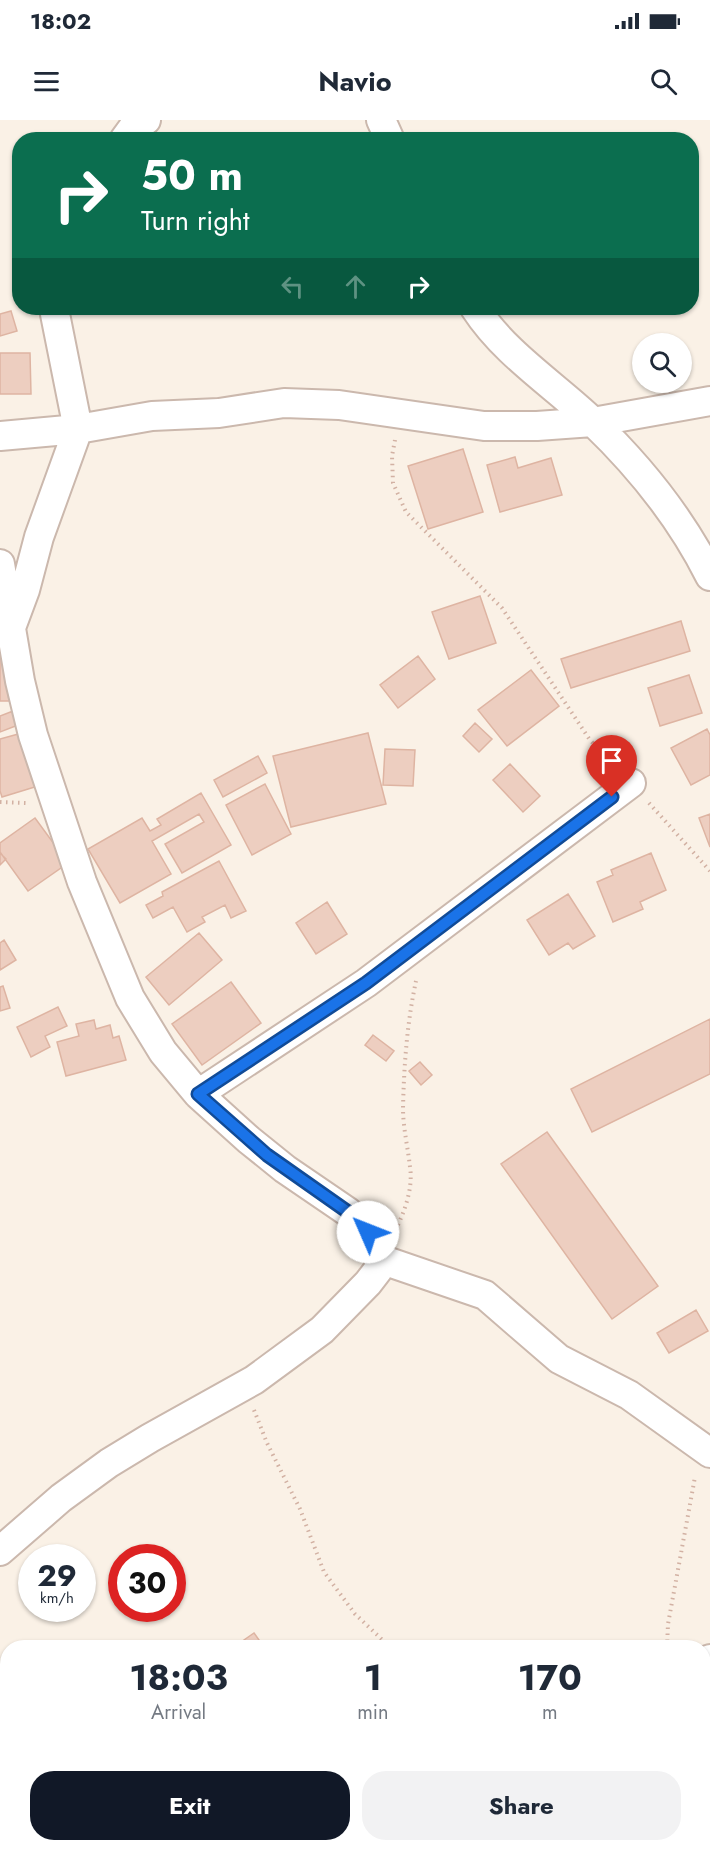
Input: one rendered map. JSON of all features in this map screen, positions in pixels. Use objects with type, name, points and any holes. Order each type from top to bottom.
[{"type":"street","points":[[130,132],[146,120]]},
{"type":"street","points":[[11,629],[25,590],[39,537],[78,429],[55,315]]},
{"type":"street","points":[[481,315],[520,359],[593,422],[663,498],[697,550],[710,576]]},
{"type":"street","points":[[0,436],[78,429],[152,416],[219,412],[284,403],[339,405],[400,412],[484,426],[537,426],[593,422],[710,401]]},
{"type":"street","points":[[0,564],[33,735],[82,882],[130,998],[157,1043],[198,1094],[285,1169],[348,1212],[368,1232],[379,1254],[378,1270],[322,1330],[254,1380],[109,1463],[61,1498],[0,1551]]},
{"type":"street","points":[[198,1094],[366,983],[631,783]]},
{"type":"street","points":[[379,1254],[485,1295],[560,1359],[629,1395],[704,1450]]},
{"type":"path","points":[[400,412],[392,456],[393,483],[406,512],[502,608],[590,740],[710,872]]},
{"type":"path","points":[[379,1254],[397,1226],[406,1206],[410,1183],[411,1169],[403,1111],[408,1023],[425,939]]},
{"type":"path","points":[[254,1380],[252,1405],[267,1443],[300,1509],[324,1572],[356,1614],[383,1640]]},
{"type":"path","points":[[667,1640],[668,1624],[692,1499],[704,1450]]},
{"type":"building","points":[[11,311],[17,331],[0,336],[0,314]]},
{"type":"building","points":[[0,353],[30,353],[31,394],[0,394]]},
{"type":"building","points":[[463,449],[483,512],[428,529],[408,466]]},
{"type":"building","points":[[515,457],[518,468],[551,458],[562,495],[500,512],[487,465]]},
{"type":"building","points":[[480,596],[496,643],[449,659],[432,612]]},
{"type":"building","points":[[681,621],[690,651],[571,688],[561,659]]},
{"type":"building","points":[[0,624],[9,701],[0,701]]},
{"type":"building","points":[[418,656],[435,679],[398,708],[380,685]]},
{"type":"building","points":[[531,670],[559,706],[507,746],[478,710]]},
{"type":"building","points":[[689,675],[702,713],[660,726],[648,688]]},
{"type":"building","points":[[13,711],[18,725],[0,732],[0,716]]},
{"type":"building","points":[[475,723],[492,739],[479,752],[463,736]]},
{"type":"building","points":[[707,729],[710,735],[710,775],[691,785],[671,748]]},
{"type":"building","points":[[22,733],[38,786],[2,797],[0,739]]},
{"type":"building","points":[[368,733],[386,804],[291,827],[273,756]]},
{"type":"building","points":[[385,749],[415,750],[413,786],[383,785]]},
{"type":"building","points":[[258,756],[267,773],[223,797],[214,780]]},
{"type":"building","points":[[510,764],[540,796],[523,812],[493,780]]},
{"type":"building","points":[[265,784],[291,834],[252,855],[226,805]]},
{"type":"building","points":[[201,793],[231,845],[182,873],[165,844],[204,822],[199,814],[152,841],[171,874],[120,903],[88,849],[142,818],[150,831],[161,825],[157,819]]},
{"type":"building","points":[[710,814],[710,847],[699,818]]},
{"type":"building","points":[[35,818],[68,863],[28,891],[0,852],[0,843]]},
{"type":"building","points":[[0,853],[6,859],[0,865]]},
{"type":"building","points":[[651,853],[666,890],[640,902],[643,909],[613,922],[597,882],[613,875],[611,870]]},
{"type":"building","points":[[219,861],[246,911],[231,918],[225,905],[202,917],[205,922],[187,932],[173,907],[153,918],[146,905],[163,896],[162,892]]},
{"type":"building","points":[[568,894],[595,936],[573,949],[568,943],[549,955],[527,920]]},
{"type":"building","points":[[327,902],[347,934],[316,954],[296,923]]},
{"type":"building","points":[[199,933],[222,960],[169,1005],[146,977]]},
{"type":"building","points":[[4,940],[16,960],[0,970],[0,943]]},
{"type":"building","points":[[231,982],[261,1023],[202,1065],[172,1024]]},
{"type":"building","points":[[3,986],[10,1008],[0,1011],[0,987]]},
{"type":"building","points":[[58,1007],[67,1026],[45,1036],[50,1047],[31,1057],[17,1027]]},
{"type":"building","points":[[710,1019],[710,1074],[592,1132],[571,1089]]},
{"type":"building","points":[[94,1020],[96,1029],[110,1025],[113,1038],[119,1036],[126,1060],[66,1076],[57,1042],[79,1036],[76,1024]]},
{"type":"building","points":[[373,1035],[394,1051],[386,1061],[365,1045]]},
{"type":"building","points":[[420,1062],[432,1075],[421,1085],[409,1071]]},
{"type":"building","points":[[547,1132],[658,1286],[612,1319],[501,1164]]},
{"type":"building","points":[[696,1310],[708,1331],[669,1353],[657,1333]]},
{"type":"building","points":[[254,1633],[259,1640],[244,1640]]},
{"type":"route","points":[[368,1232],[348,1212],[267,1155],[198,1094],[366,983],[612,797]]}]
